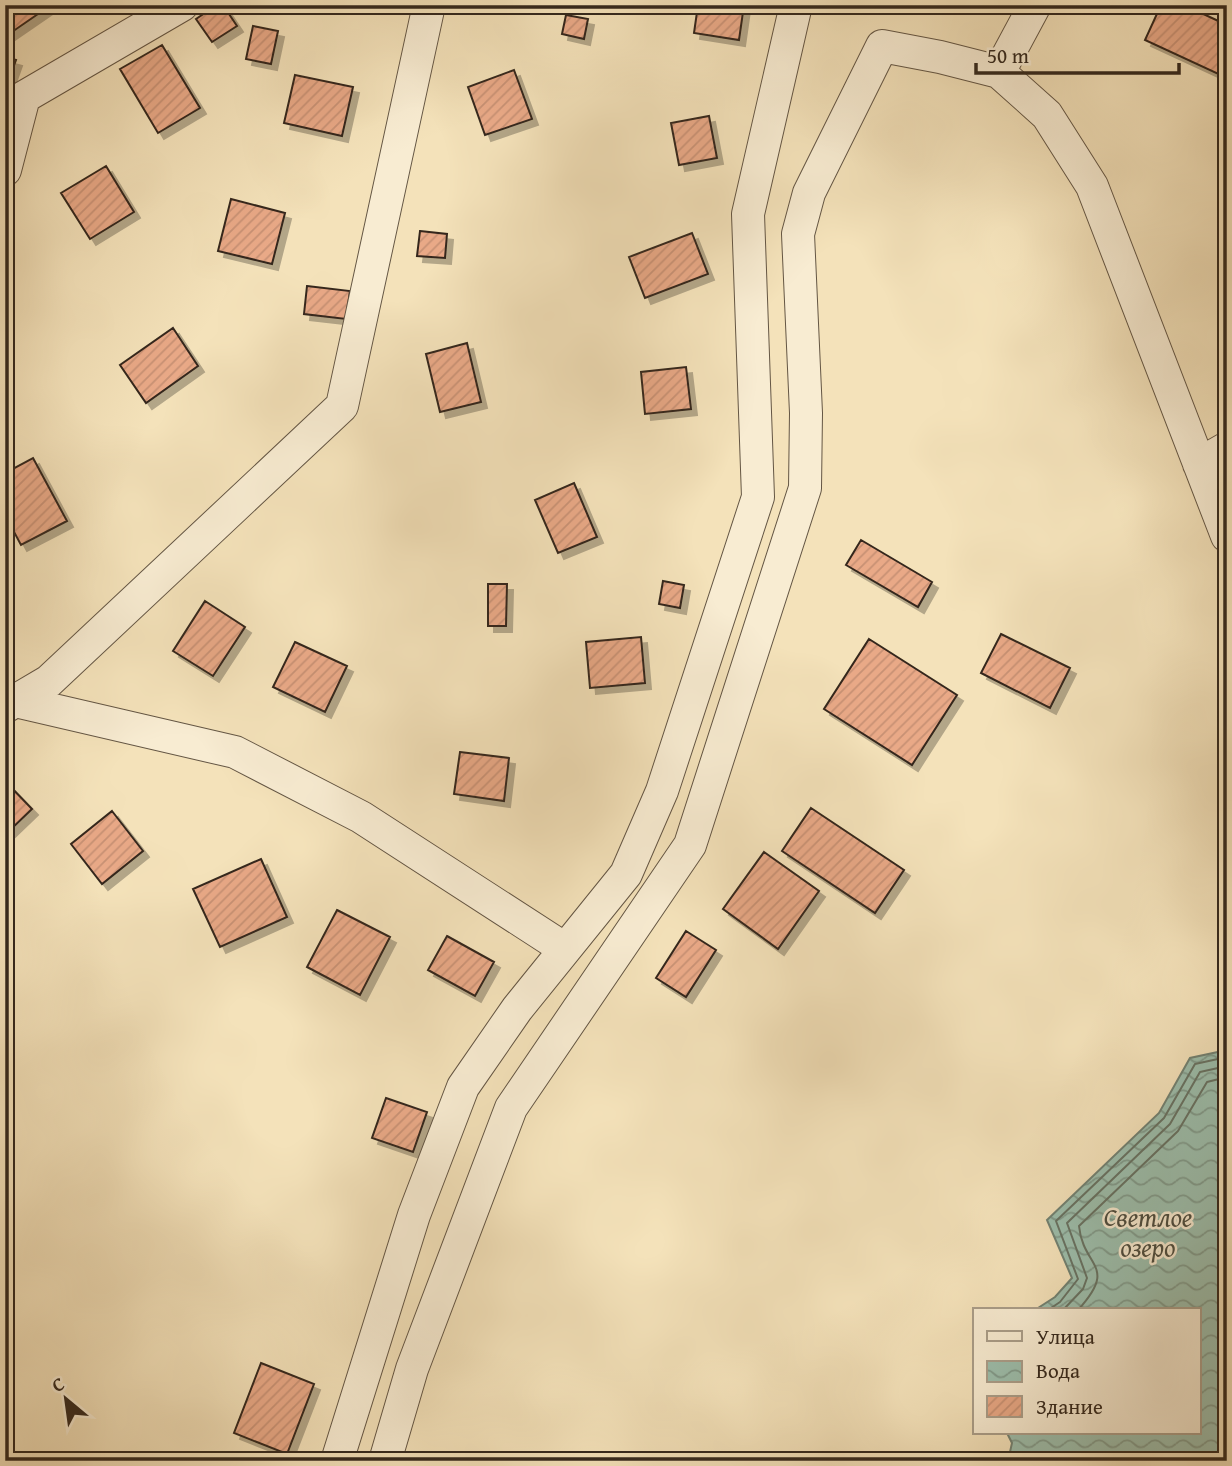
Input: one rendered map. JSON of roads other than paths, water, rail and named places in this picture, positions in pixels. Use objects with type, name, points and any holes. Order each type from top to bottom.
[{"type":"street","points":[[5,170],[24,97],[182,5]]},
{"type":"street","points":[[10,704],[49,681],[342,406],[429,5]]},
{"type":"street","points":[[337,1461],[414,1215],[463,1087],[517,1009],[626,874],[662,791],[758,497],[748,214],[796,5]]},
{"type":"street","points":[[999,72],[1035,5]]},
{"type":"street","points":[[385,1461],[412,1369],[511,1108],[690,845],[805,488],[806,413],[799,234],[808,193],[882,46],[999,72],[1047,115],[1092,186],[1227,536]]},
{"type":"street","points":[[1199,464],[1227,449]]},
{"type":"street","points":[[10,704],[235,752],[361,817],[565,949]]},
{"type":"water","name":"Светлое озеро","points":[[1227,1050],[1227,1461],[1008,1461],[1012,1443],[1008,1434],[1200,1434],[1200,1308],[1038,1308],[1055,1297],[1072,1278],[1047,1220],[1159,1113],[1190,1058]]}]
